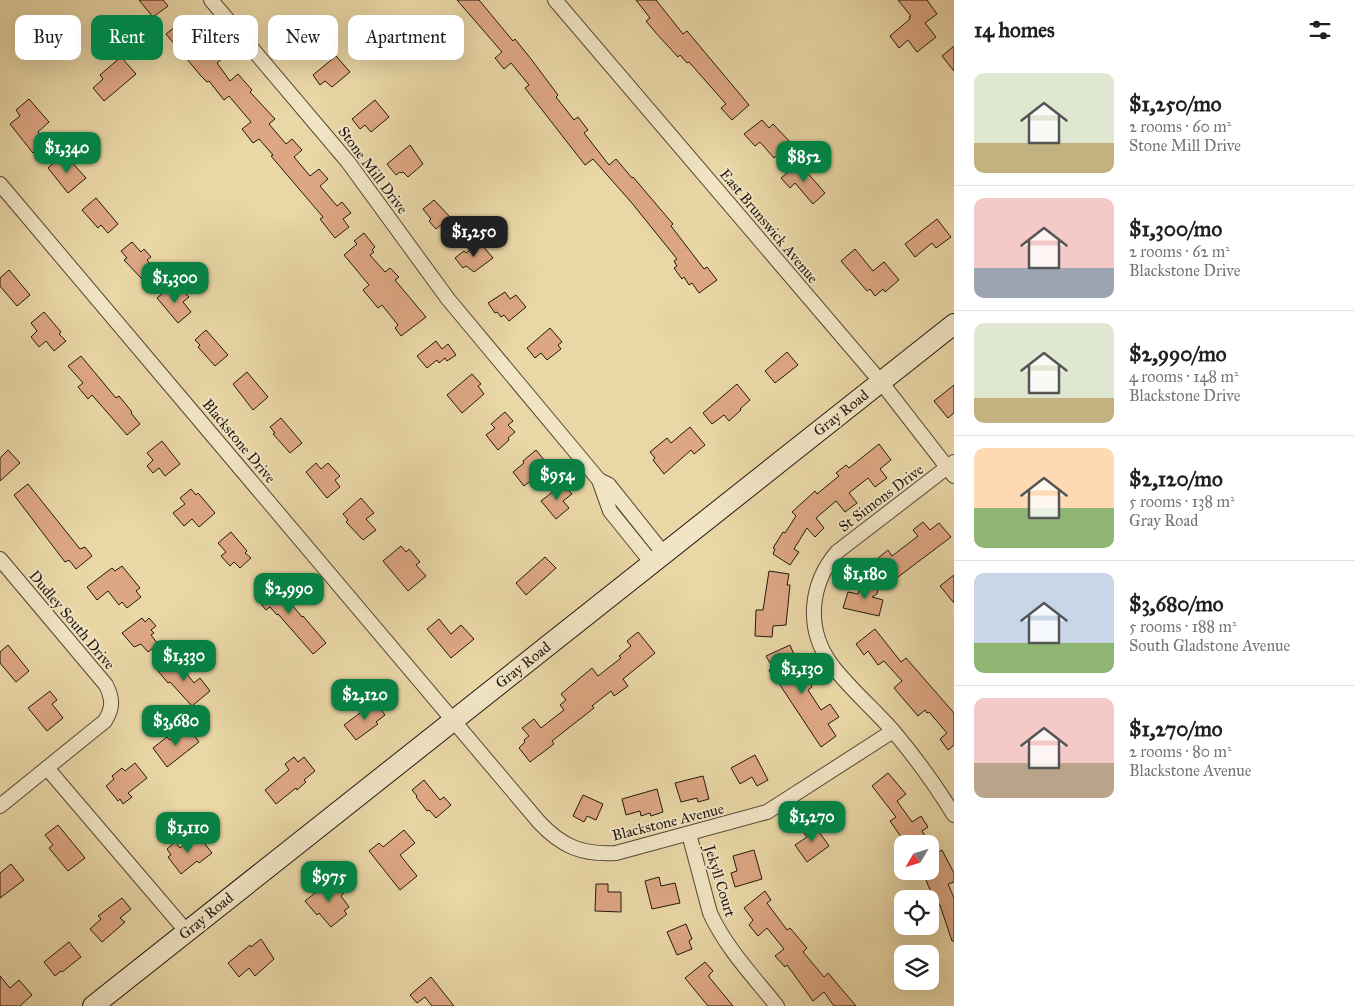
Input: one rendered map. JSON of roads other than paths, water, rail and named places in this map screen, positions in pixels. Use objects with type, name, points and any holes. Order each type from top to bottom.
[{"type":"street","name":"Stone Mill Drive","points":[[211,0],[348,162],[448,299],[599,480],[610,511],[658,558]]},
{"type":"street","name":"East Brunswick Avenue","points":[[555,0],[881,382],[952,469]]},
{"type":"street","name":"Blackstone Drive","points":[[0,184],[453,720]]},
{"type":"street","name":"Gray Road","points":[[93,1006],[954,324]]},
{"type":"street","name":"St Simons Drive","points":[[952,469],[838,552],[824,571],[814,598],[813,616],[816,634],[832,665],[893,731],[932,780],[949,797],[954,815]]},
{"type":"street","name":"Dudley South Drive","points":[[0,559],[106,685],[111,695],[112,706],[105,721],[47,768]]},
{"type":"street","name":"Blackstone Avenue","points":[[453,720],[551,835],[576,849],[598,854],[616,853],[767,812],[893,731]]},
{"type":"street","points":[[0,806],[47,768],[187,932]]},
{"type":"street","name":"Jekyll Court","points":[[689,834],[710,913],[715,924],[724,940],[777,1006]]}]
